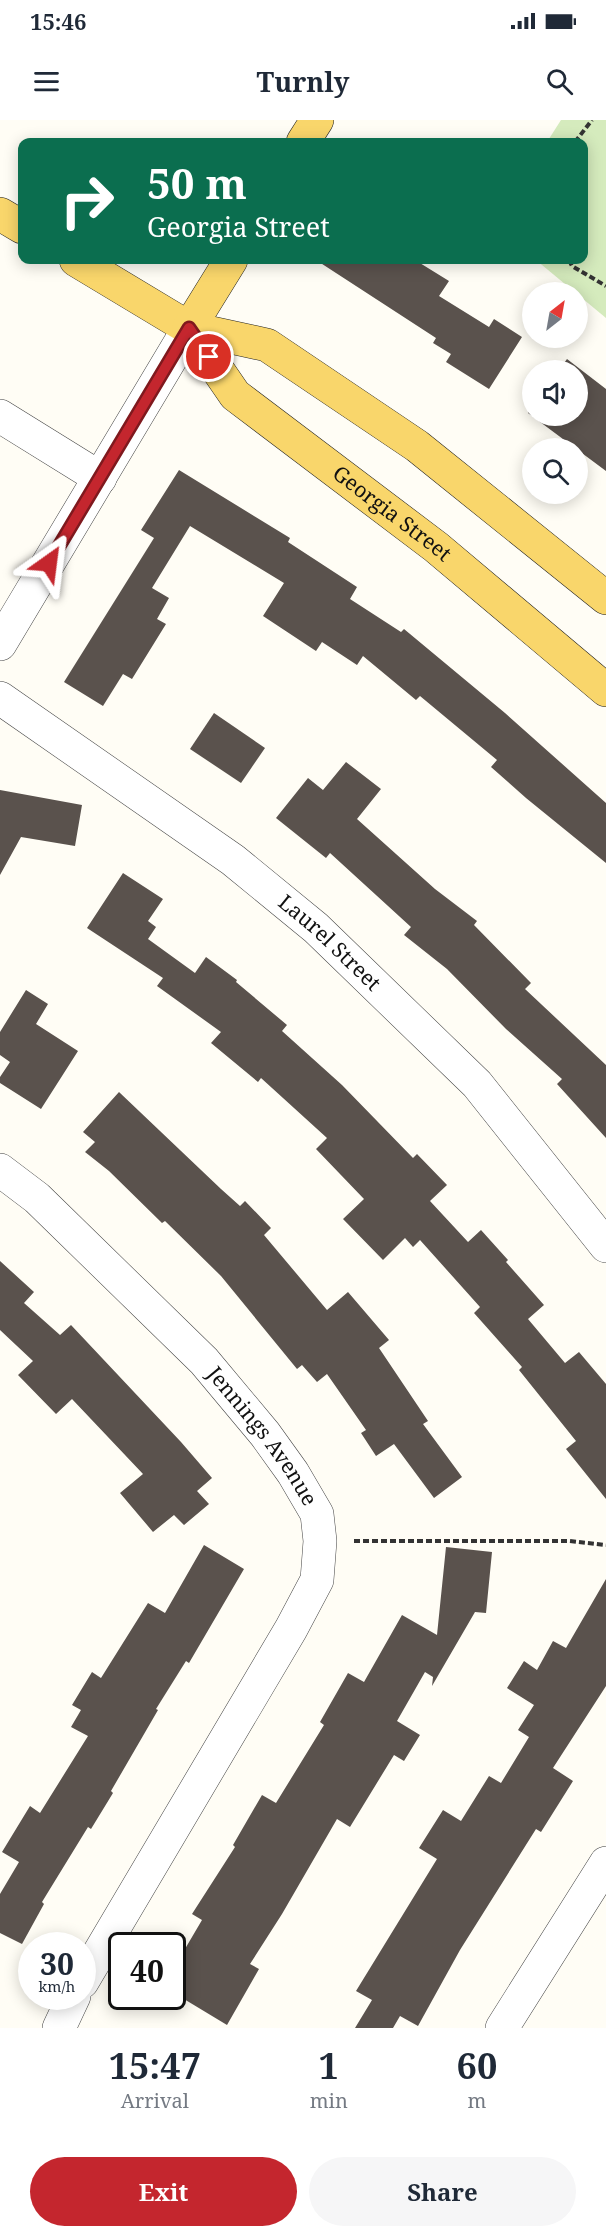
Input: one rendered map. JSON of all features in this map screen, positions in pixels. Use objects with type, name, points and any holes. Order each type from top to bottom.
[{"type":"main road","points":[[306,138],[317,120]]},
{"type":"main road","points":[[0,214],[18,225]]},
{"type":"main road","name":"Georgia Street","points":[[83,264],[189,328],[267,345],[417,446],[606,598]]},
{"type":"main road","points":[[189,328],[229,264]]},
{"type":"main road","name":"Georgia Street","points":[[189,328],[235,395],[436,547],[606,690]]},
{"type":"street","points":[[0,644],[189,328]]},
{"type":"street","points":[[0,416],[100,478]]},
{"type":"street","name":"Laurel Street","points":[[0,698],[233,860],[316,928],[477,1084],[606,1246]]},
{"type":"street","name":"Jennings Avenue","points":[[0,1170],[37,1198],[204,1361],[266,1434],[293,1473],[317,1514],[320,1542],[317,1580],[291,1629],[96,1958]]},
{"type":"street","points":[[502,2028],[606,1863]]},
{"type":"street","points":[[59,2028],[67,2010]]},
{"type":"path","points":[[578,138],[592,120]]},
{"type":"path","points":[[571,264],[606,286]]},
{"type":"path","points":[[320,1542],[569,1541],[606,1545]]},
{"type":"green space","points":[[561,120],[606,120],[606,318],[588,303],[588,282],[563,282],[541,264],[588,264],[588,138],[550,138]]},
{"type":"building","points":[[322,264],[421,264],[449,281],[439,296],[489,327],[494,319],[522,337],[489,389],[446,362],[451,354],[433,343],[436,338]]},
{"type":"building","points":[[588,375],[606,389],[606,471],[588,458],[588,438],[562,438],[545,426],[588,426]]},
{"type":"building","points":[[179,470],[290,538],[288,542],[357,587],[350,599],[401,632],[404,629],[505,713],[606,803],[606,863],[491,767],[497,760],[420,696],[416,700],[363,656],[357,665],[322,642],[316,651],[263,616],[284,583],[190,526],[152,588],[169,598],[157,619],[166,624],[132,679],[123,674],[103,706],[64,682],[154,538],[141,530]]},
{"type":"building","points":[[214,713],[265,748],[241,783],[190,749]]},
{"type":"building","points":[[346,762],[381,789],[357,819],[435,889],[477,921],[474,925],[531,983],[525,989],[606,1065],[606,1138],[557,1084],[562,1079],[506,1029],[447,969],[404,935],[411,927],[330,853],[326,858],[276,818],[308,778],[323,790]]},
{"type":"building","points":[[0,790],[82,805],[75,846],[21,837],[0,875]]},
{"type":"building","points":[[123,873],[163,899],[148,921],[156,927],[148,939],[195,973],[206,957],[237,980],[236,982],[287,1025],[282,1031],[342,1085],[413,1158],[417,1154],[447,1185],[430,1201],[468,1242],[481,1230],[508,1260],[506,1262],[544,1305],[528,1319],[565,1363],[579,1352],[606,1384],[606,1499],[566,1449],[576,1441],[519,1370],[522,1367],[474,1313],[480,1307],[420,1240],[413,1247],[405,1238],[383,1260],[343,1219],[364,1199],[316,1149],[327,1138],[261,1078],[258,1082],[211,1043],[221,1032],[157,986],[163,978],[87,928]]},
{"type":"building","points":[[26,990],[48,1004],[36,1024],[78,1051],[41,1109],[0,1083],[0,1077],[10,1062],[0,1055],[0,1032]]},
{"type":"building","points":[[119,1092],[240,1206],[245,1201],[271,1228],[264,1235],[327,1310],[348,1292],[389,1340],[379,1348],[428,1421],[423,1424],[462,1477],[434,1498],[394,1444],[376,1456],[361,1433],[366,1430],[327,1374],[317,1382],[302,1365],[297,1369],[221,1276],[165,1221],[162,1223],[109,1171],[85,1152],[95,1142],[83,1132]]},
{"type":"building","points":[[0,1261],[34,1292],[24,1303],[60,1335],[71,1325],[212,1478],[197,1491],[209,1504],[184,1525],[174,1515],[153,1532],[120,1493],[143,1474],[72,1399],[56,1414],[18,1375],[33,1361],[0,1330]]},
{"type":"building","points":[[204,1545],[244,1569],[189,1663],[186,1661],[156,1709],[158,1710],[111,1791],[113,1793],[91,1829],[88,1827],[42,1902],[44,1904],[29,1932],[18,1932],[18,1942],[0,1933],[0,1894],[19,1862],[2,1852],[30,1806],[40,1813],[88,1736],[71,1727],[81,1710],[72,1705],[92,1672],[101,1678],[148,1603],[165,1613]]},
{"type":"building","points":[[446,1547],[492,1552],[486,1613],[475,1612],[432,1686],[433,1677],[425,1672],[397,1721],[420,1735],[404,1761],[394,1755],[350,1827],[337,1819],[250,1964],[259,1969],[227,2025],[186,2000],[186,1947],[202,1920],[192,1914],[235,1847],[233,1845],[262,1795],[276,1803],[324,1725],[320,1722],[348,1673],[364,1682],[402,1615],[437,1635]]},
{"type":"building","points":[[606,1579],[606,1686],[553,1768],[573,1781],[541,1832],[536,1829],[460,1950],[418,2026],[400,2016],[393,2028],[355,2028],[372,2000],[356,1991],[437,1859],[419,1848],[443,1810],[461,1821],[489,1776],[501,1783],[529,1737],[518,1730],[534,1705],[507,1688],[524,1661],[537,1670],[553,1641],[566,1648]]},
{"type":"route","points":[[49,563],[189,328],[209,357]]}]
